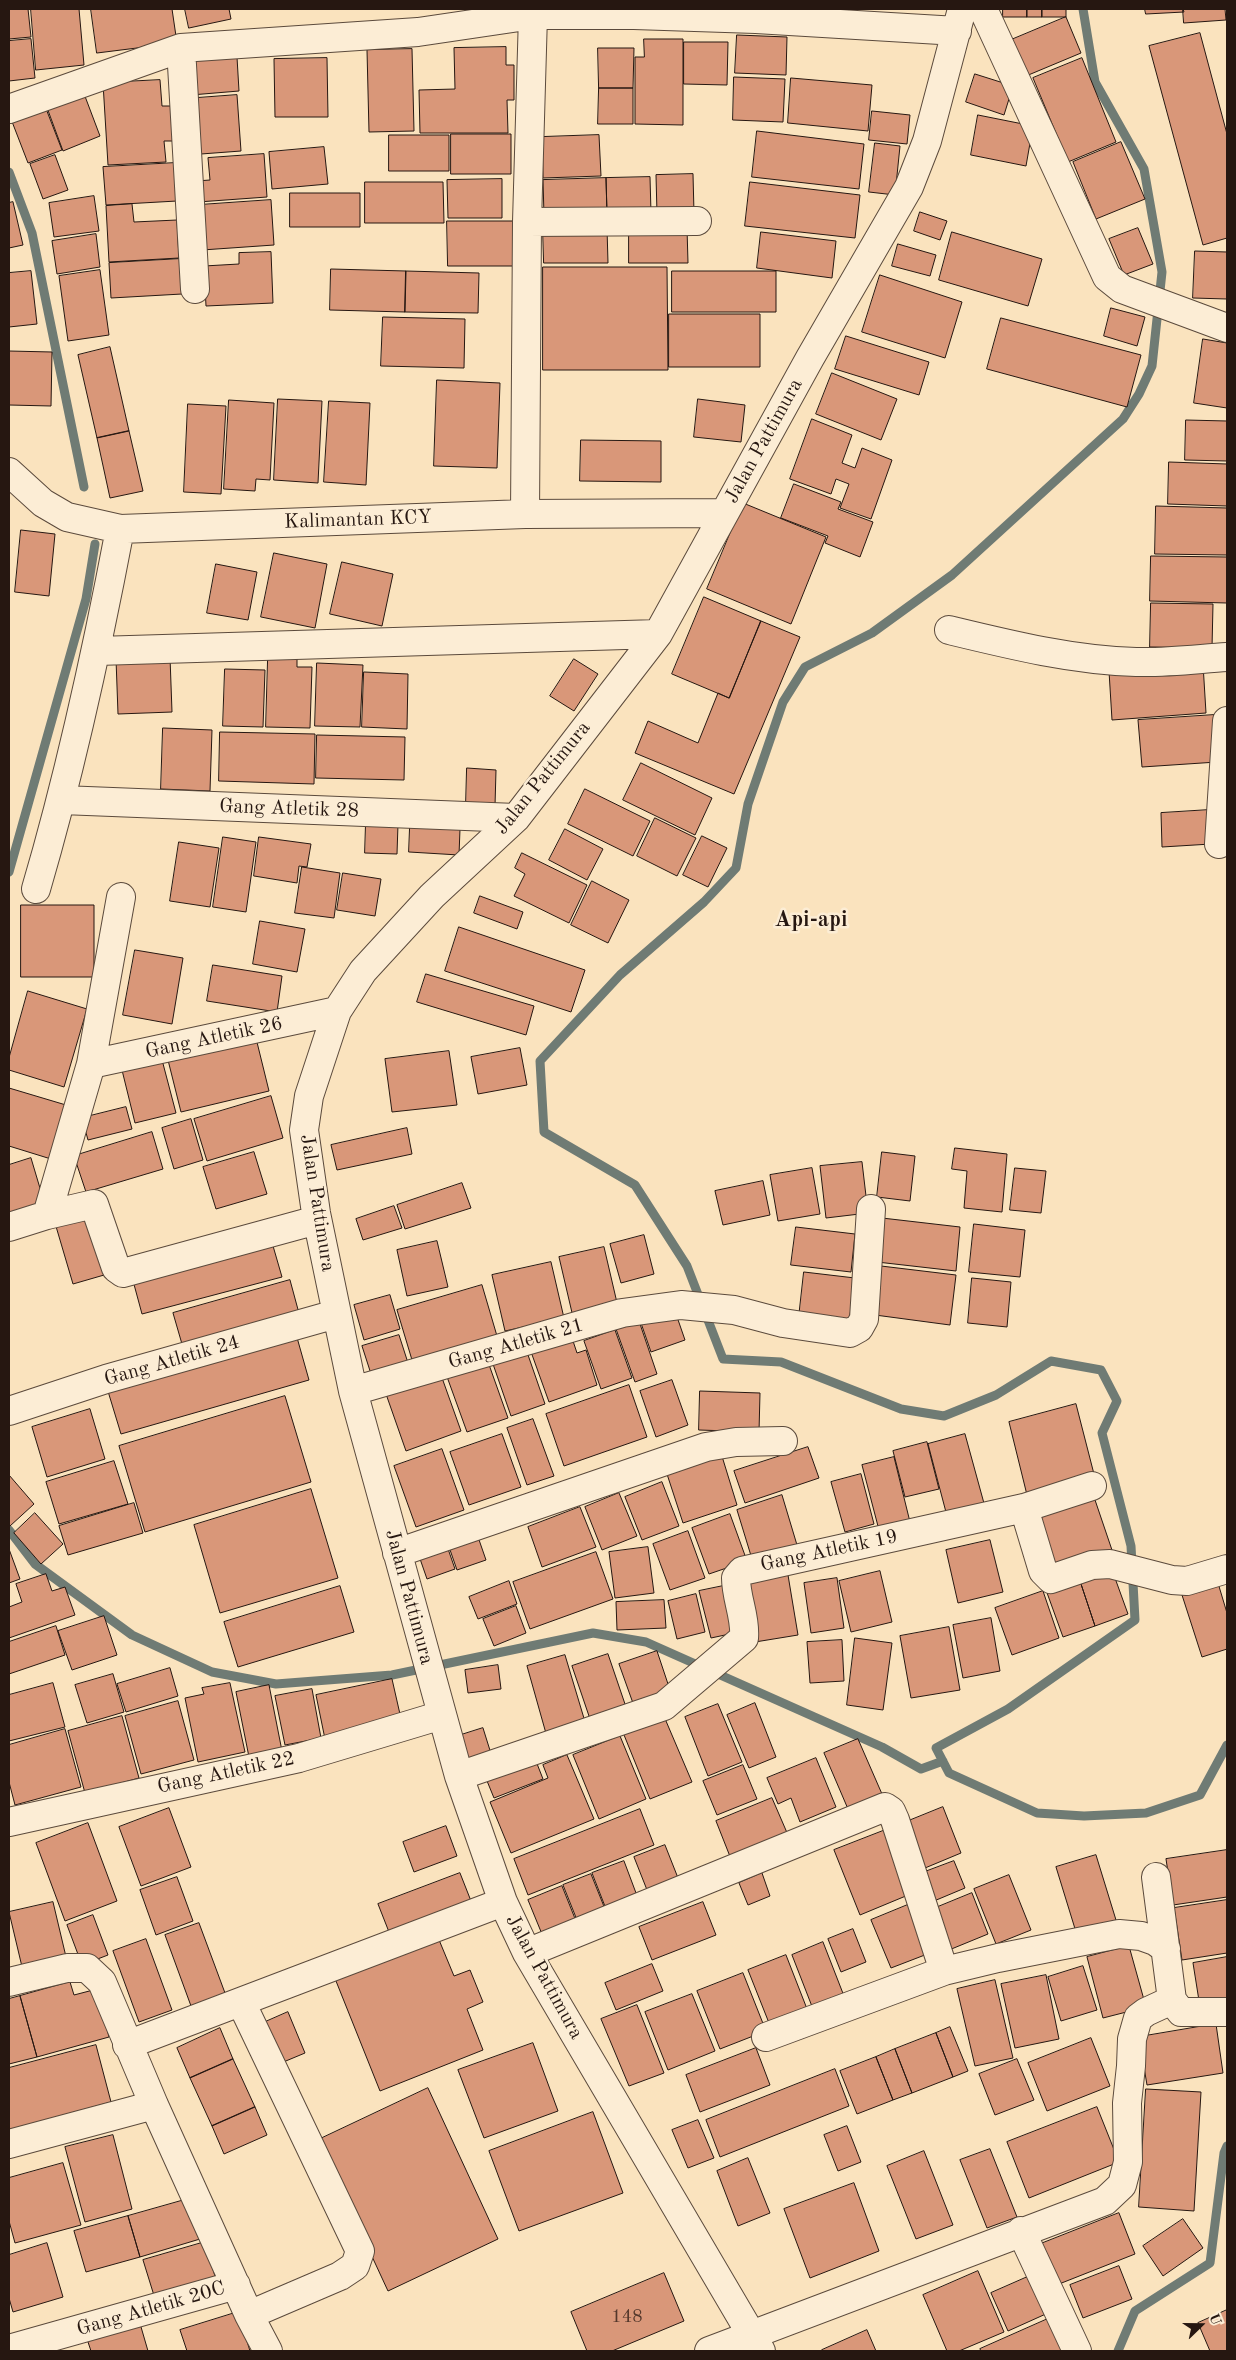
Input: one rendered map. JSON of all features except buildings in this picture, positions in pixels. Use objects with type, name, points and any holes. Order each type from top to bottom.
[{"type":"street","points":[[983,9],[1107,277],[1122,289],[1227,328]]},
{"type":"street","points":[[9,109],[181,48],[418,32],[531,12],[756,19],[959,20]]},
{"type":"street","points":[[525,514],[531,12]]},
{"type":"street","name":"Jalan Pattimura","points":[[757,2343],[527,1953],[503,1902],[459,1776],[353,1391],[317,1220],[304,1130],[309,1096],[337,1011],[363,971],[432,896],[516,818],[658,634],[724,513],[909,187],[927,141],[959,20]]},
{"type":"street","points":[[181,48],[195,289]]},
{"type":"street","points":[[527,222],[698,220]]},
{"type":"street","name":"Kalimantan KCY","points":[[9,472],[43,503],[67,517],[120,529],[525,514],[724,513]]},
{"type":"street","points":[[36,889],[62,800],[97,651],[120,529]]},
{"type":"street","points":[[949,630],[1023,648],[1080,658],[1138,663],[1227,657]]},
{"type":"street","points":[[97,651],[658,634]]},
{"type":"street","points":[[1219,844],[1227,721]]},
{"type":"street","name":"Gang Atletik 28","points":[[62,800],[516,818]]},
{"type":"street","points":[[47,1215],[91,1064],[122,897]]},
{"type":"street","name":"Gang Atletik 26","points":[[91,1064],[337,1011]]},
{"type":"street","points":[[9,1227],[47,1215],[94,1204],[116,1268],[119,1272],[123,1273],[317,1220]]},
{"type":"street","name":"Gang Atletik 21","points":[[353,1391],[622,1313],[681,1305],[734,1310],[783,1323],[850,1332],[859,1328],[864,1319],[871,1209]]},
{"type":"street","name":"Gang Atletik 24","points":[[9,1411],[106,1379],[336,1314]]},
{"type":"street","points":[[397,1553],[706,1447],[736,1442],[783,1440]]},
{"type":"street","name":"Gang Atletik 19","points":[[459,1776],[664,1706],[744,1638],[745,1625],[736,1591],[736,1578],[742,1571],[1024,1508],[1092,1486]]},
{"type":"street","points":[[1024,1508],[1046,1576],[1056,1578],[1092,1565],[1110,1564],[1172,1580],[1188,1581],[1227,1569]]},
{"type":"street","name":"Gang Atletik 22","points":[[9,1822],[299,1758],[442,1715]]},
{"type":"street","points":[[527,1953],[885,1807],[891,1811],[895,1820],[944,1972]]},
{"type":"street","points":[[1156,1877],[1172,2000],[1181,2012],[1227,2012]]},
{"type":"street","points":[[127,2046],[503,1902]]},
{"type":"street","points":[[766,2037],[944,1972],[998,1958],[1119,1934],[1148,1938],[1166,1948]]},
{"type":"street","points":[[9,1982],[67,1968],[87,1968],[102,1982],[127,2046],[249,2315],[268,2351]]},
{"type":"street","points":[[709,2351],[757,2343],[1021,2231],[1105,2201],[1122,2185],[1128,2162],[1126,2103],[1132,2040],[1138,2018],[1146,2012],[1172,2000]]},
{"type":"street","points":[[241,2002],[360,2251],[355,2266],[340,2276],[249,2315]]},
{"type":"street","points":[[9,2144],[154,2105]]},
{"type":"street","points":[[1021,2231],[1077,2351]]},
{"type":"street","name":"Gang Atletik 20C","points":[[9,2349],[236,2285]]},
{"type":"waterway","points":[[1083,9],[1095,82],[1144,169],[1162,272],[1152,366],[1139,394],[1123,419],[952,575],[872,633],[805,667],[783,702],[748,804],[736,868],[704,902],[620,975],[540,1061],[544,1132],[635,1185],[687,1266],[723,1359],[781,1362],[901,1409],[944,1416],[996,1395],[1051,1361],[1101,1370],[1117,1401],[1102,1433],[1131,1546],[1135,1620],[1008,1709],[936,1748],[949,1773],[1037,1813],[1084,1816],[1146,1813],[1200,1795],[1227,1745]]},
{"type":"waterway","points":[[9,172],[32,233],[84,487]]},
{"type":"waterway","points":[[9,872],[86,599],[95,544]]},
{"type":"waterway","points":[[9,1530],[35,1564],[132,1635],[212,1672],[276,1684],[392,1675],[593,1633],[646,1642],[882,1747],[921,1769],[943,1761]]},
{"type":"waterway","points":[[1118,2351],[1135,2311],[1210,2263],[1224,2153],[1227,2146]]},
{"type":"district","name":"Api-api","points":[[811,920]]}]
